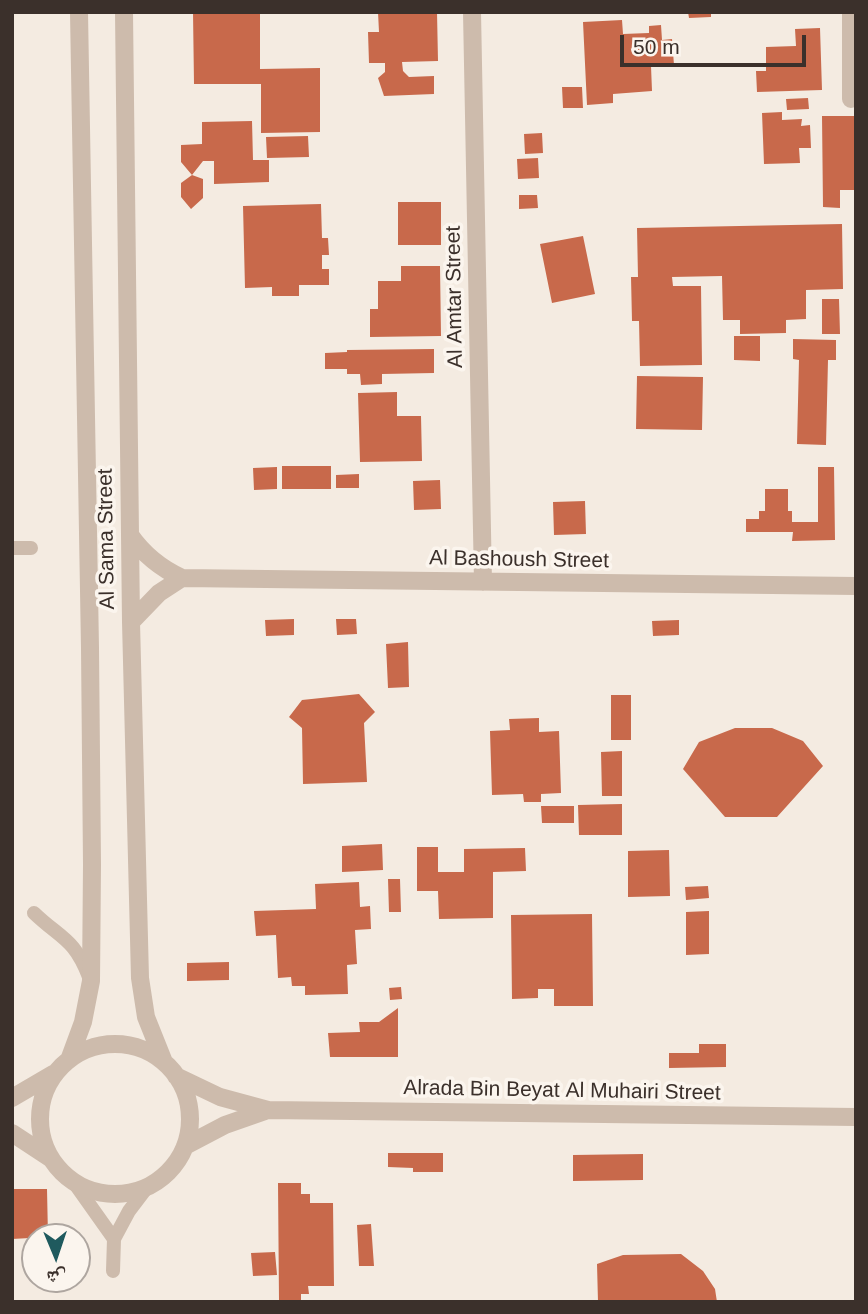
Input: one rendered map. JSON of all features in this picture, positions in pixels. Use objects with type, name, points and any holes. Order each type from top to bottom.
[{"type":"street","name":"Al Sama Street","points":[[69,1060],[83,1022],[91,981],[90,648],[79,12]]},
{"type":"street","name":"Al Sama Street","points":[[124,12],[131,622],[140,978],[146,1017],[164,1062]]},
{"type":"street","name":"Al Amtar Street","points":[[472,12],[483,582]]},
{"type":"street","points":[[851,12],[851,99]]},
{"type":"street","name":"Al Bashoush Street","points":[[130,535],[147,557],[182,578],[856,586]]},
{"type":"street","points":[[131,622],[159,593],[182,578]]},
{"type":"street","points":[[12,1098],[83,1051],[117,1044],[134,1047],[164,1062],[185,1092],[190,1110],[185,1146],[176,1162],[163,1176],[148,1186],[131,1192],[113,1194],[75,1184],[51,1159],[12,1133]]},
{"type":"street","points":[[51,1159],[43,1142],[40,1106],[55,1072]]},
{"type":"street","name":"Alrada Bin Beyat Al Muhairi Street","points":[[176,1076],[220,1097],[268,1110],[856,1117]]},
{"type":"street","name":"Alrada Bin Beyat Al Muhairi Street","points":[[185,1146],[225,1125],[268,1110]]},
{"type":"lane","points":[[12,548],[31,548]]},
{"type":"lane","points":[[34,913],[75,948],[91,981]]},
{"type":"lane","points":[[75,1184],[114,1239]]},
{"type":"lane","points":[[113,1271],[114,1239],[129,1211],[148,1186]]},
{"type":"building","points":[[193,12],[260,12],[260,69],[320,68],[320,132],[261,133],[261,84],[194,84]]},
{"type":"building","points":[[378,12],[437,12],[438,61],[402,62],[403,71],[409,77],[434,76],[434,94],[384,96],[378,78],[385,72],[385,63],[369,63],[368,32],[379,32]]},
{"type":"building","points":[[688,12],[711,12],[711,17],[689,18]]},
{"type":"building","points":[[622,20],[623,34],[649,33],[649,26],[661,25],[662,40],[672,39],[674,65],[651,66],[652,91],[613,94],[613,103],[587,105],[583,22]]},
{"type":"building","points":[[820,28],[822,90],[757,92],[756,71],[766,71],[766,47],[796,46],[795,29]]},
{"type":"building","points":[[562,87],[582,87],[583,108],[563,108]]},
{"type":"building","points":[[808,98],[809,109],[787,110],[786,99]]},
{"type":"building","points":[[782,112],[782,120],[802,119],[801,126],[810,125],[811,148],[799,148],[800,163],[764,164],[762,113]]},
{"type":"building","points":[[822,116],[856,116],[856,190],[840,190],[840,208],[823,207]]},
{"type":"building","points":[[252,121],[253,160],[269,160],[269,182],[214,184],[214,161],[203,161],[192,175],[181,162],[181,145],[202,144],[202,122]]},
{"type":"building","points":[[542,133],[543,153],[525,154],[524,134]]},
{"type":"building","points":[[308,136],[309,157],[267,158],[266,137]]},
{"type":"building","points":[[538,158],[539,178],[518,179],[517,159]]},
{"type":"building","points":[[192,175],[203,179],[203,198],[191,209],[181,197],[181,183]]},
{"type":"building","points":[[519,195],[537,195],[538,208],[519,209]]},
{"type":"building","points":[[398,202],[441,202],[441,245],[398,245]]},
{"type":"building","points":[[321,204],[322,238],[328,238],[329,255],[322,255],[322,269],[329,269],[329,285],[299,285],[299,296],[272,296],[272,287],[245,288],[243,206]]},
{"type":"building","points":[[842,224],[843,289],[806,290],[806,319],[786,320],[786,333],[740,334],[740,320],[723,320],[722,276],[672,277],[673,286],[701,286],[702,365],[640,366],[639,321],[632,321],[631,277],[638,277],[637,228]]},
{"type":"building","points":[[583,236],[595,294],[552,303],[540,244]]},
{"type":"building","points":[[401,266],[440,266],[441,336],[370,337],[370,309],[378,309],[378,281],[401,281]]},
{"type":"building","points":[[822,299],[839,299],[840,334],[822,334]]},
{"type":"building","points":[[734,336],[760,336],[760,361],[734,360]]},
{"type":"building","points":[[793,339],[836,340],[836,360],[828,360],[826,445],[797,444],[799,360],[793,359]]},
{"type":"building","points":[[434,349],[434,373],[382,374],[382,384],[361,385],[360,374],[347,374],[347,369],[325,369],[325,353],[347,350]]},
{"type":"building","points":[[637,376],[703,377],[702,430],[636,429]]},
{"type":"building","points":[[397,392],[397,416],[421,416],[422,461],[360,462],[358,393]]},
{"type":"building","points":[[282,466],[331,466],[331,489],[282,489]]},
{"type":"building","points":[[277,467],[277,489],[254,490],[253,468]]},
{"type":"building","points":[[818,467],[834,467],[835,540],[792,541],[793,532],[746,532],[746,519],[759,519],[759,511],[765,511],[765,489],[788,489],[788,511],[792,511],[792,522],[818,522]]},
{"type":"building","points":[[359,474],[359,488],[336,488],[336,475]]},
{"type":"building","points":[[440,480],[441,509],[414,510],[413,481]]},
{"type":"building","points":[[585,501],[586,534],[554,535],[553,502]]},
{"type":"building","points":[[294,619],[294,635],[266,636],[265,620]]},
{"type":"building","points":[[336,619],[356,619],[357,634],[337,635]]},
{"type":"building","points":[[679,620],[679,635],[653,636],[652,621]]},
{"type":"building","points":[[408,642],[409,687],[388,688],[386,644]]},
{"type":"building","points":[[359,694],[375,712],[364,723],[367,782],[303,784],[302,728],[289,717],[302,700]]},
{"type":"building","points":[[611,695],[631,695],[631,740],[611,740]]},
{"type":"building","points":[[539,718],[539,732],[559,731],[561,793],[541,794],[541,802],[524,802],[523,794],[492,795],[490,731],[510,730],[509,719]]},
{"type":"building","points":[[735,728],[772,728],[803,741],[823,766],[777,817],[725,817],[683,769],[699,742]]},
{"type":"building","points":[[622,751],[622,796],[602,796],[601,752]]},
{"type":"building","points":[[622,804],[622,835],[579,835],[578,805]]},
{"type":"building","points":[[541,806],[574,806],[574,823],[542,823]]},
{"type":"building","points":[[382,844],[383,870],[342,872],[342,846]]},
{"type":"building","points":[[417,847],[438,847],[438,872],[464,872],[464,849],[525,848],[526,871],[493,872],[493,918],[439,919],[438,891],[417,891]]},
{"type":"building","points":[[669,850],[670,896],[628,897],[628,851]]},
{"type":"building","points":[[388,879],[400,879],[401,912],[389,912]]},
{"type":"building","points":[[359,882],[360,907],[370,906],[371,929],[355,930],[357,964],[347,965],[348,994],[305,995],[305,986],[292,986],[291,977],[278,978],[276,935],[256,936],[254,911],[316,909],[315,884]]},
{"type":"building","points":[[708,886],[709,898],[686,900],[685,887]]},
{"type":"building","points":[[709,911],[709,954],[686,955],[686,912]]},
{"type":"building","points":[[592,914],[593,1006],[554,1006],[554,989],[538,989],[538,998],[512,999],[511,915]]},
{"type":"building","points":[[229,962],[229,980],[187,981],[187,963]]},
{"type":"building","points":[[401,987],[402,999],[390,1000],[389,988]]},
{"type":"building","points":[[398,1008],[398,1057],[330,1057],[328,1033],[360,1032],[359,1022],[379,1022]]},
{"type":"building","points":[[699,1044],[726,1044],[726,1067],[669,1068],[669,1053],[699,1053]]},
{"type":"building","points":[[388,1153],[443,1153],[443,1172],[413,1172],[413,1168],[388,1167]]},
{"type":"building","points":[[643,1154],[643,1180],[573,1181],[573,1155]]},
{"type":"building","points":[[278,1183],[301,1183],[301,1194],[310,1194],[310,1203],[333,1203],[334,1286],[308,1286],[309,1294],[301,1294],[301,1300],[279,1301]]},
{"type":"building","points":[[12,1189],[47,1189],[48,1223],[21,1223],[21,1238],[12,1239]]},
{"type":"building","points":[[371,1224],[374,1266],[359,1266],[357,1225]]},
{"type":"building","points":[[275,1252],[277,1275],[253,1276],[251,1253]]},
{"type":"building","points":[[681,1254],[703,1271],[715,1289],[717,1302],[598,1302],[597,1264],[623,1255]]}]
